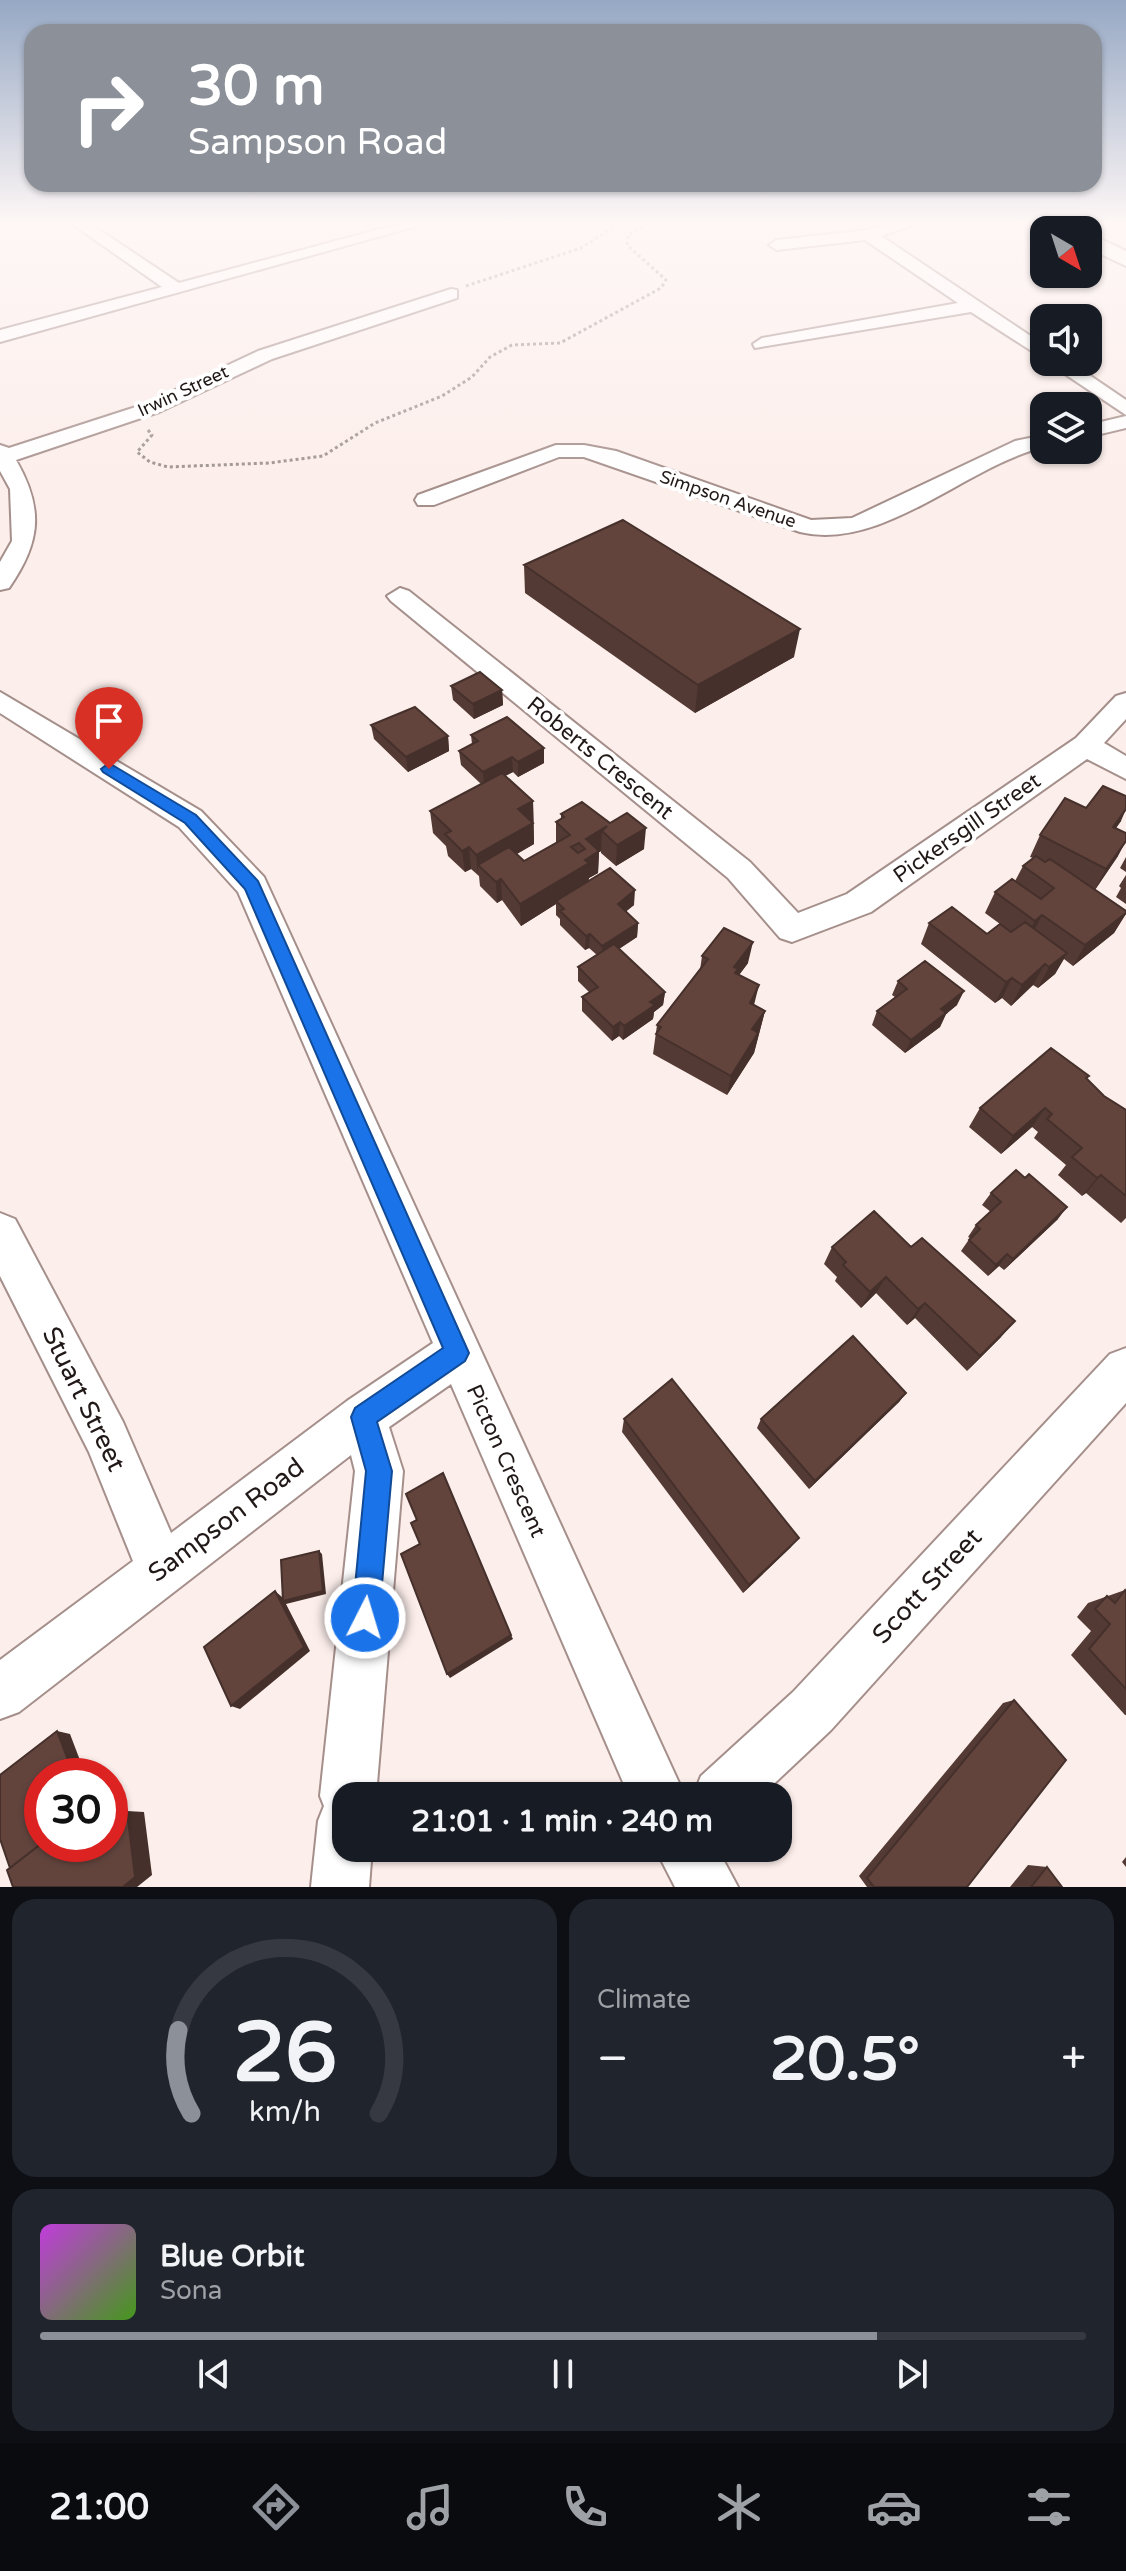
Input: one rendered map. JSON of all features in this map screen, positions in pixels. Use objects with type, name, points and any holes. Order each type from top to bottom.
[{"type":"street","points":[[0,336],[98,309]]},
{"type":"street","name":"Irwin Street","points":[[3,453],[133,414],[234,366],[406,309]]},
{"type":"street","points":[[762,344],[956,309]]},
{"type":"street","points":[[978,309],[1030,344]]},
{"type":"street","points":[[1078,376],[1126,409]]},
{"type":"street","points":[[1102,428],[1126,422]]},
{"type":"street","name":"Simpson Avenue","points":[[426,500],[556,451],[584,451],[608,456],[808,527],[834,529],[859,524],[1030,446]]},
{"type":"street","points":[[0,583],[24,541],[21,489],[3,453]]},
{"type":"street","name":"Roberts Crescent","points":[[400,596],[739,870],[792,929]]},
{"type":"street","name":"Picton Crescent","points":[[0,701],[190,819],[252,886],[457,1353],[651,1782]]},
{"type":"street","name":"Pickersgill Street","points":[[792,929],[859,903],[1086,745],[1126,702]]},
{"type":"street","points":[[1086,745],[1126,769]]},
{"type":"street","name":"Stuart Street","points":[[0,1233],[107,1438],[161,1569]]},
{"type":"street","name":"Sampson Road","points":[[0,1693],[363,1417],[457,1353]]},
{"type":"street","name":"Scott Street","points":[[736,1782],[812,1711],[1126,1370]]},
{"type":"street","points":[[349,1782],[379,1471],[363,1417]]},
{"type":"street","points":[[340,1887],[342,1862]]},
{"type":"street","points":[[692,1862],[709,1887]]},
{"type":"path","points":[[133,414],[152,435],[137,452],[150,462],[168,467],[269,463],[323,456],[375,423],[442,396],[472,377],[490,357],[512,345],[560,343],[622,309]]},
{"type":"building","points":[[623,520],[800,629],[698,685],[524,565]]},
{"type":"building","points":[[480,672],[502,690],[473,704],[451,686]]},
{"type":"building","points":[[415,707],[448,736],[406,757],[371,725]]},
{"type":"building","points":[[507,717],[544,748],[518,762],[512,757],[483,772],[459,751],[478,741],[471,735]]},
{"type":"building","points":[[502,773],[533,801],[518,809],[533,823],[476,855],[469,847],[462,851],[445,834],[451,831],[430,811]]},
{"type":"building","points":[[1103,786],[1126,796],[1126,809],[1113,827],[1126,833],[1126,841],[1106,869],[1040,835],[1065,798],[1086,808]]},
{"type":"building","points":[[582,802],[610,823],[627,813],[646,828],[617,845],[602,831],[607,826],[586,839],[599,851],[585,860],[589,863],[520,904],[501,879],[496,882],[478,865],[509,847],[524,861],[570,835],[556,822],[564,817],[561,814]],"holes":[[[579,843],[585,849],[578,853],[571,847]]]},
{"type":"building","points":[[1036,856],[1045,862],[1050,859],[1126,913],[1085,945],[1042,915],[1035,921],[995,892],[1012,879],[1041,899],[1054,888],[1023,866]]},
{"type":"building","points":[[610,868],[635,890],[618,904],[638,923],[602,946],[590,934],[586,936],[560,911],[564,909],[556,901]]},
{"type":"building","points":[[952,907],[987,934],[1000,924],[1011,932],[1025,922],[1067,953],[1049,967],[1045,964],[1022,985],[1012,978],[1006,982],[929,923]]},
{"type":"building","points":[[724,928],[753,942],[734,967],[738,969],[735,973],[759,985],[750,1003],[765,1011],[752,1029],[758,1033],[731,1076],[656,1034],[661,1027],[657,1025],[708,959],[702,956]]},
{"type":"building","points":[[614,944],[665,992],[650,1002],[655,1005],[624,1026],[620,1022],[613,1027],[582,997],[598,987],[578,967]]},
{"type":"building","points":[[925,961],[964,991],[941,1009],[946,1013],[911,1040],[877,1011],[907,989],[898,981]]},
{"type":"building","points":[[1051,1048],[1089,1076],[1086,1078],[1104,1096],[1126,1110],[1126,1196],[1072,1157],[1082,1148],[1047,1119],[1052,1114],[1045,1108],[1013,1136],[980,1108]]},
{"type":"building","points":[[1016,1170],[1025,1178],[1029,1174],[1067,1207],[1013,1259],[1007,1254],[996,1265],[969,1240],[980,1229],[976,1225],[1001,1202],[991,1193]]},
{"type":"building","points":[[874,1211],[911,1247],[922,1238],[1015,1321],[980,1356],[925,1303],[918,1309],[886,1277],[870,1292],[843,1265],[846,1262],[832,1247]]},
{"type":"building","points":[[853,1336],[906,1393],[815,1481],[761,1419]]},
{"type":"building","points":[[672,1379],[799,1538],[749,1585],[624,1419]]},
{"type":"building","points":[[443,1473],[511,1635],[447,1674],[401,1554],[420,1544],[411,1523],[417,1520],[406,1494]]},
{"type":"building","points":[[319,1551],[323,1591],[283,1601],[281,1560]]},
{"type":"building","points":[[1125,1590],[1126,1689],[1089,1649],[1110,1624],[1095,1609],[1107,1596],[1115,1603]]},
{"type":"building","points":[[275,1591],[304,1647],[231,1706],[204,1647]]},
{"type":"building","points":[[1014,1700],[1066,1760],[967,1887],[874,1887],[867,1878]]},
{"type":"building","points":[[57,1731],[67,1758],[24,1758],[24,1857],[10,1868],[0,1839],[0,1775]]},
{"type":"building","points":[[128,1819],[135,1877],[123,1887],[13,1887],[7,1870],[24,1857],[24,1862],[128,1862]]},
{"type":"building","points":[[1047,1867],[1062,1887],[1031,1887]]},
{"type":"route","points":[[109,769],[190,819],[252,886],[457,1353],[363,1417],[379,1471],[365,1618]]}]
